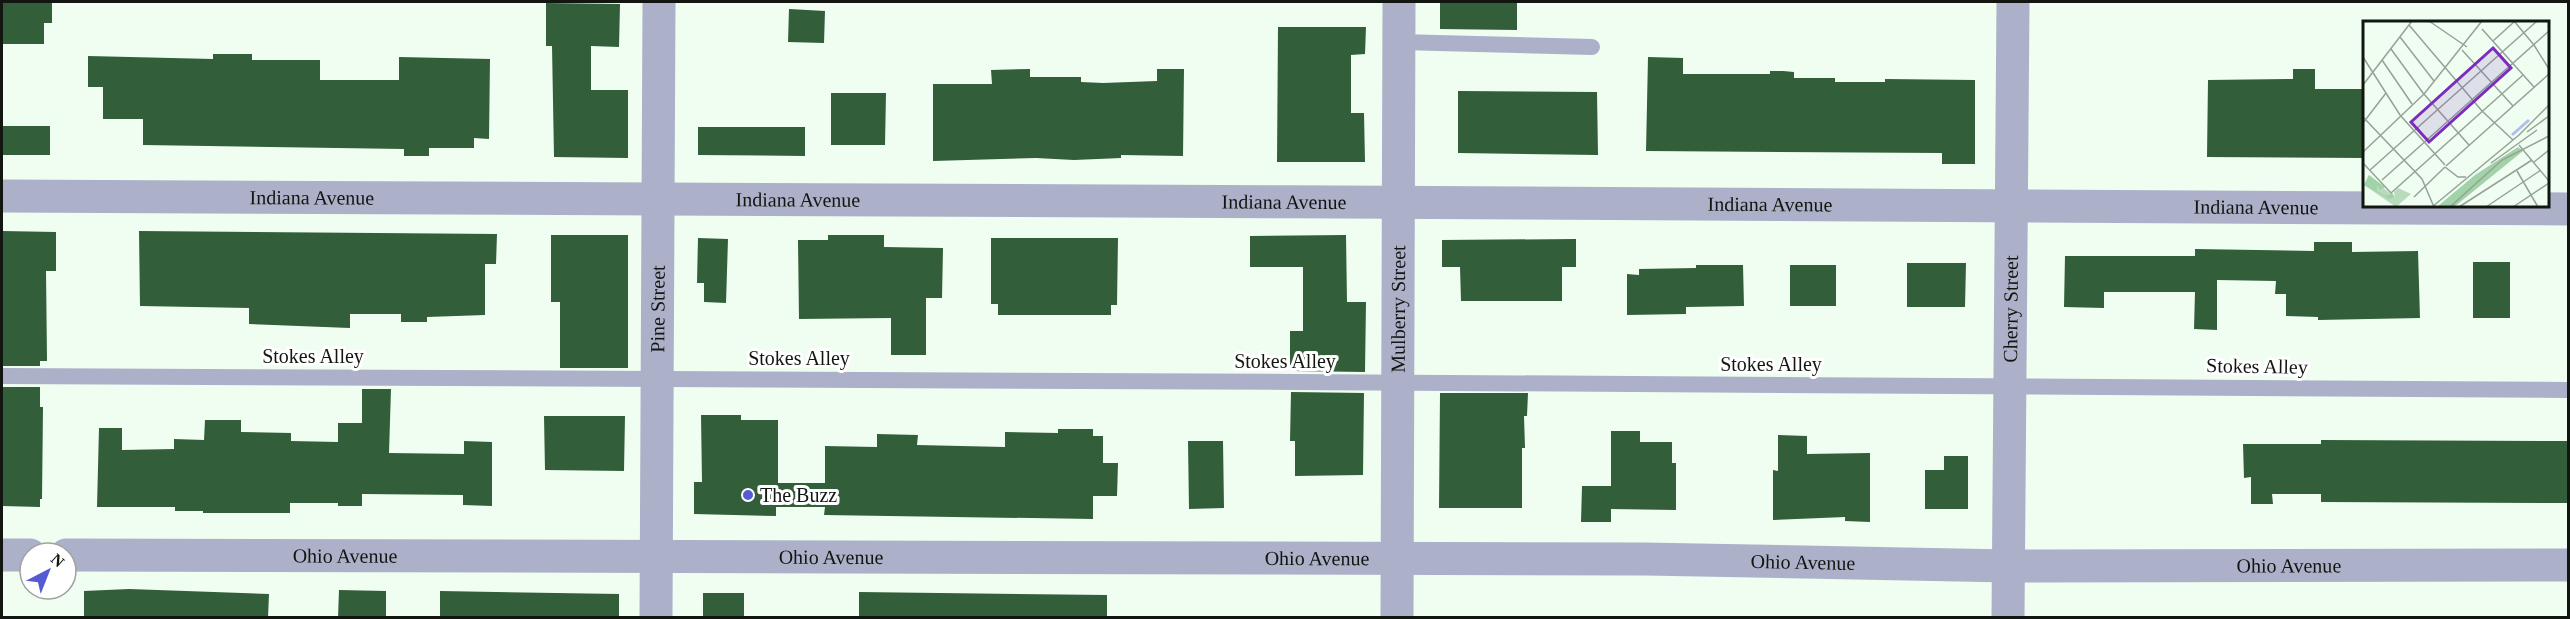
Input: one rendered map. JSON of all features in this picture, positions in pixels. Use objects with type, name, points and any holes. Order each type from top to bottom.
[{"type":"street","name":"Pine Street","points":[[656,618],[659,2]]},
{"type":"street","name":"Mulberry Street","points":[[1397,618],[1400,2]]},
{"type":"street","name":"Cherry Street","points":[[2008,618],[2013,2]]},
{"type":"street","name":"Indiana Avenue","points":[[2,196],[2568,209]]},
{"type":"street","points":[[2,555],[18,555]]},
{"type":"street","name":"Ohio Avenue","points":[[78,555],[1645,559],[2009,566],[2568,565]]},
{"type":"lane","points":[[1399,42],[1592,46]]},
{"type":"lane","name":"Stokes Alley","points":[[2,376],[1836,386],[2011,384],[2568,390]]},
{"type":"building","points":[[2,2],[52,2],[52,23],[44,23],[44,44],[2,44]]},
{"type":"building","points":[[1440,2],[1517,2],[1517,30],[1440,29]]},
{"type":"building","points":[[546,3],[620,4],[619,47],[591,46],[591,90],[628,90],[628,158],[554,157],[552,46],[546,46]]},
{"type":"building","points":[[789,9],[825,11],[824,43],[788,42]]},
{"type":"building","points":[[1278,27],[1366,27],[1365,54],[1351,55],[1351,113],[1364,113],[1365,162],[1277,162]]},
{"type":"building","points":[[213,54],[252,54],[252,60],[320,60],[320,80],[399,80],[399,57],[490,59],[489,139],[474,138],[474,148],[429,148],[429,156],[404,156],[404,149],[143,145],[143,119],[103,119],[103,87],[88,87],[88,56],[213,59]]},
{"type":"building","points":[[1648,57],[1683,58],[1683,74],[1770,74],[1770,71],[1783,71],[1794,72],[1794,78],[1835,78],[1835,82],[1885,82],[1885,79],[1975,80],[1975,164],[1942,164],[1942,153],[1646,151]]},
{"type":"building","points":[[1030,69],[1030,77],[1081,77],[1081,82],[1103,83],[1157,81],[1157,69],[1184,69],[1183,156],[1121,155],[1121,158],[1074,160],[1036,158],[933,161],[933,84],[992,84],[991,70]]},
{"type":"building","points":[[2293,69],[2315,69],[2315,89],[2363,89],[2363,158],[2207,157],[2208,80],[2293,79]]},
{"type":"building","points":[[1458,91],[1597,92],[1598,155],[1458,153]]},
{"type":"building","points":[[831,93],[886,93],[885,145],[831,145]]},
{"type":"building","points":[[2,126],[50,126],[50,155],[2,155]]},
{"type":"building","points":[[698,127],[805,127],[805,156],[698,155]]},
{"type":"building","points":[[2,231],[56,232],[56,271],[46,271],[47,361],[40,361],[40,366],[2,366]]},
{"type":"building","points":[[139,231],[497,234],[496,264],[485,264],[485,315],[427,317],[427,322],[401,322],[401,314],[350,314],[350,328],[249,324],[249,308],[140,306]]},
{"type":"building","points":[[551,235],[628,235],[628,368],[560,368],[560,302],[551,302]]},
{"type":"building","points":[[828,235],[884,235],[884,247],[943,248],[942,298],[926,298],[926,355],[891,355],[891,318],[799,319],[798,240],[828,240]]},
{"type":"building","points":[[1346,235],[1347,302],[1366,302],[1365,372],[1292,371],[1290,370],[1290,331],[1303,331],[1303,267],[1250,267],[1250,236]]},
{"type":"building","points":[[698,238],[728,239],[726,303],[704,302],[704,283],[697,283]]},
{"type":"building","points":[[991,238],[1118,238],[1117,305],[1111,305],[1111,315],[998,315],[998,304],[991,304]]},
{"type":"building","points":[[1576,239],[1576,267],[1562,267],[1562,301],[1461,301],[1460,267],[1442,267],[1442,240]]},
{"type":"building","points":[[2314,242],[2352,242],[2352,252],[2418,251],[2420,318],[2318,320],[2318,317],[2286,316],[2286,294],[2275,294],[2276,281],[2217,280],[2217,330],[2194,329],[2195,292],[2104,292],[2104,308],[2064,307],[2065,256],[2195,256],[2195,249],[2314,251]]},
{"type":"building","points":[[2473,262],[2510,262],[2510,318],[2473,318]]},
{"type":"building","points":[[1907,263],[1966,263],[1965,307],[1907,307]]},
{"type":"building","points":[[1696,265],[1743,265],[1744,306],[1686,307],[1686,314],[1627,315],[1627,274],[1639,275],[1639,269],[1696,268]]},
{"type":"building","points":[[1790,265],[1836,265],[1836,306],[1790,306]]},
{"type":"building","points":[[2,387],[40,387],[40,407],[43,407],[40,507],[2,506]]},
{"type":"building","points":[[362,389],[391,389],[389,453],[464,454],[464,441],[492,442],[492,506],[463,505],[463,495],[362,494],[362,506],[338,506],[338,503],[290,503],[290,513],[203,513],[203,511],[175,511],[175,507],[97,507],[99,428],[122,428],[122,450],[174,449],[174,439],[204,440],[205,420],[241,420],[241,432],[291,433],[291,441],[338,442],[338,423],[362,423]]},
{"type":"building","points":[[1291,392],[1364,393],[1363,475],[1295,476],[1295,441],[1290,441]]},
{"type":"building","points":[[1440,393],[1528,393],[1527,416],[1524,416],[1525,448],[1522,448],[1522,508],[1439,508]]},
{"type":"building","points":[[701,415],[741,415],[741,420],[778,420],[778,483],[825,483],[825,446],[877,447],[877,434],[918,435],[917,445],[1005,447],[1005,432],[1058,433],[1058,429],[1093,429],[1093,436],[1103,436],[1103,463],[1118,463],[1117,496],[1093,496],[1093,519],[824,515],[825,507],[776,507],[776,516],[694,514],[694,482],[702,482]]},
{"type":"building","points":[[544,416],[625,416],[624,471],[545,470]]},
{"type":"building","points":[[1611,431],[1640,431],[1640,442],[1672,442],[1672,463],[1676,463],[1676,510],[1611,509],[1611,522],[1581,522],[1582,486],[1611,486]]},
{"type":"building","points":[[1778,435],[1807,436],[1807,454],[1870,453],[1870,522],[1845,521],[1845,517],[1773,520],[1773,470],[1778,471]]},
{"type":"building","points":[[2321,440],[2568,441],[2568,503],[2321,502],[2321,494],[2272,494],[2273,504],[2251,504],[2251,477],[2244,478],[2243,444],[2321,444]]},
{"type":"building","points":[[1188,441],[1223,441],[1224,508],[1189,509]]},
{"type":"building","points":[[1944,456],[1968,456],[1968,509],[1925,509],[1925,470],[1944,470]]},
{"type":"building","points":[[129,589],[269,594],[268,618],[84,618],[84,591]]},
{"type":"building","points":[[339,590],[386,591],[386,618],[338,618]]},
{"type":"building","points":[[440,591],[619,594],[619,618],[440,618]]},
{"type":"building","points":[[859,592],[1107,595],[1107,618],[859,618]]},
{"type":"building","points":[[703,593],[744,593],[744,618],[703,618]]},
{"type":"place","name":"The Buzz","points":[[748,495]]}]
